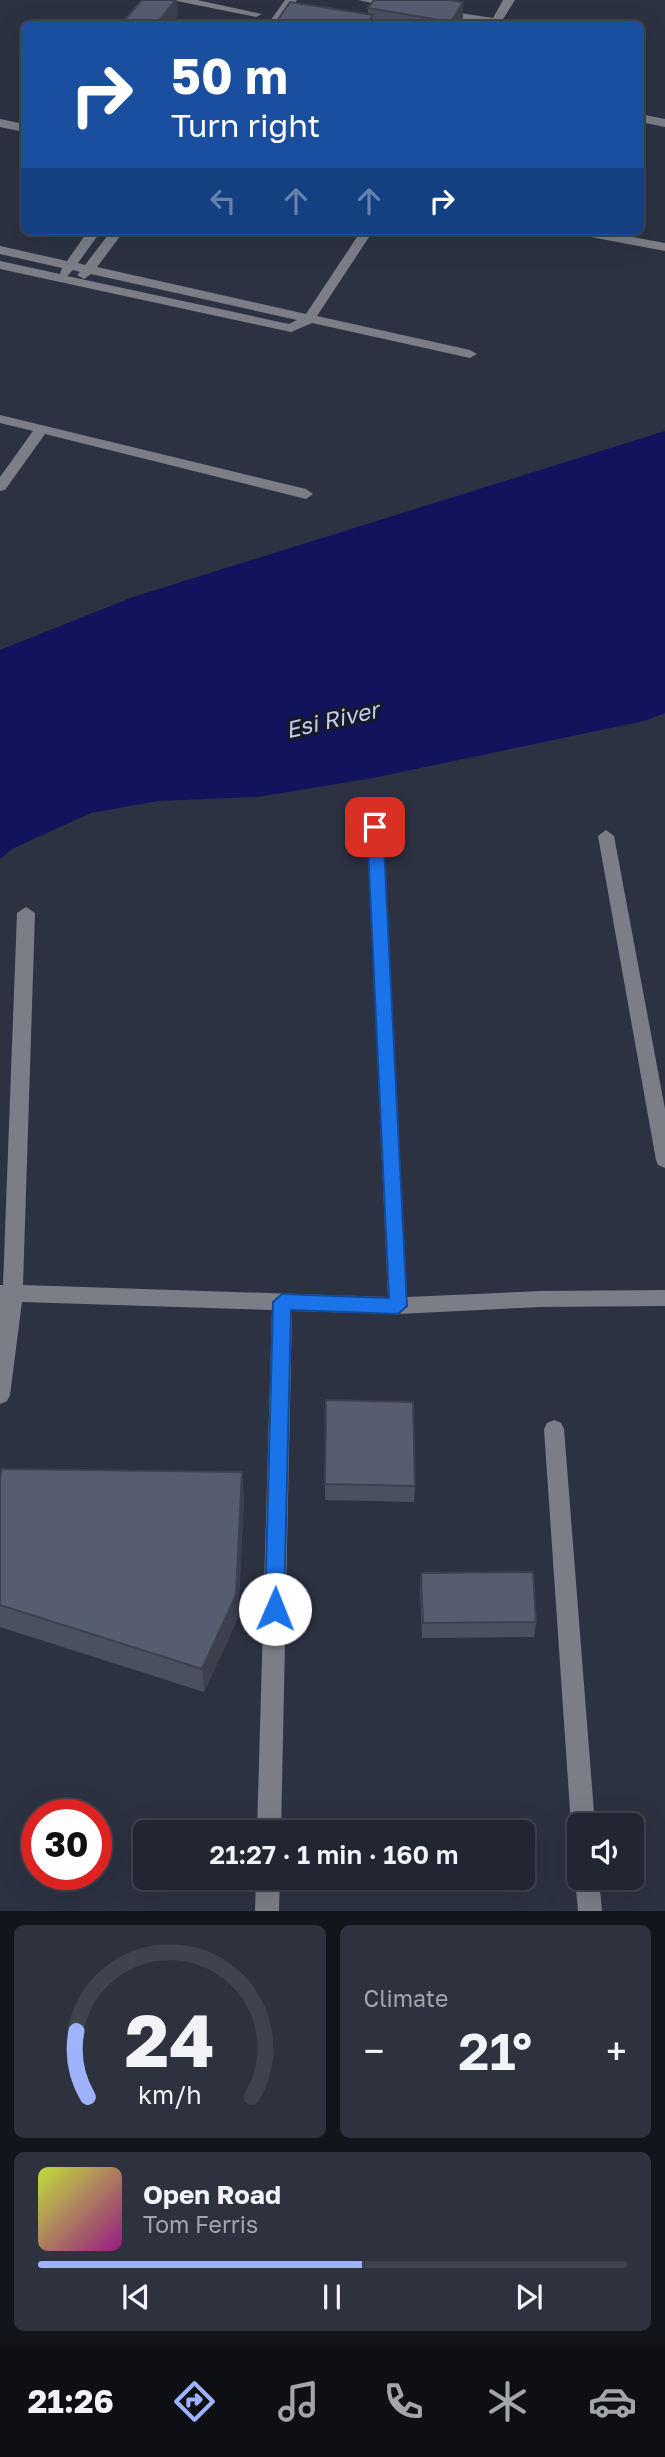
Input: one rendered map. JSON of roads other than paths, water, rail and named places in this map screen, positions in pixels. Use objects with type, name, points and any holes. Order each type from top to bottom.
[{"type":"street","points":[[178,0],[256,13]]},
{"type":"street","points":[[250,21],[266,0]]},
{"type":"street","points":[[275,21],[291,0]]},
{"type":"street","points":[[364,0],[404,7]]},
{"type":"street","points":[[497,21],[509,0]]},
{"type":"street","points":[[430,11],[485,21]]},
{"type":"street","points":[[644,119],[665,123]]},
{"type":"street","points":[[0,123],[21,127]]},
{"type":"street","points":[[61,278],[92,235]]},
{"type":"street","points":[[78,281],[115,235]]},
{"type":"street","points":[[0,265],[291,328],[309,319],[364,235]]},
{"type":"street","points":[[601,235],[665,247]]},
{"type":"street","points":[[0,250],[290,312],[309,319],[470,354]]},
{"type":"street","points":[[0,419],[306,494]]},
{"type":"street","points":[[0,487],[43,428]]},
{"type":"street","points":[[375,827],[398,1306]]},
{"type":"street","points":[[606,836],[665,1160]]},
{"type":"street","points":[[0,1395],[26,913]]},
{"type":"street","points":[[6,1293],[398,1306],[541,1299],[665,1298]]},
{"type":"street","points":[[269,1820],[282,1302]]},
{"type":"street","points":[[554,1429],[582,1813]]},
{"type":"street","points":[[267,1911],[268,1890]]},
{"type":"street","points":[[588,1890],[590,1911]]},
{"type":"water","name":"Esi River","points":[[665,431],[665,713],[644,721],[373,778],[258,797],[158,801],[91,813],[12,849],[0,859],[0,650],[133,597]]}]
